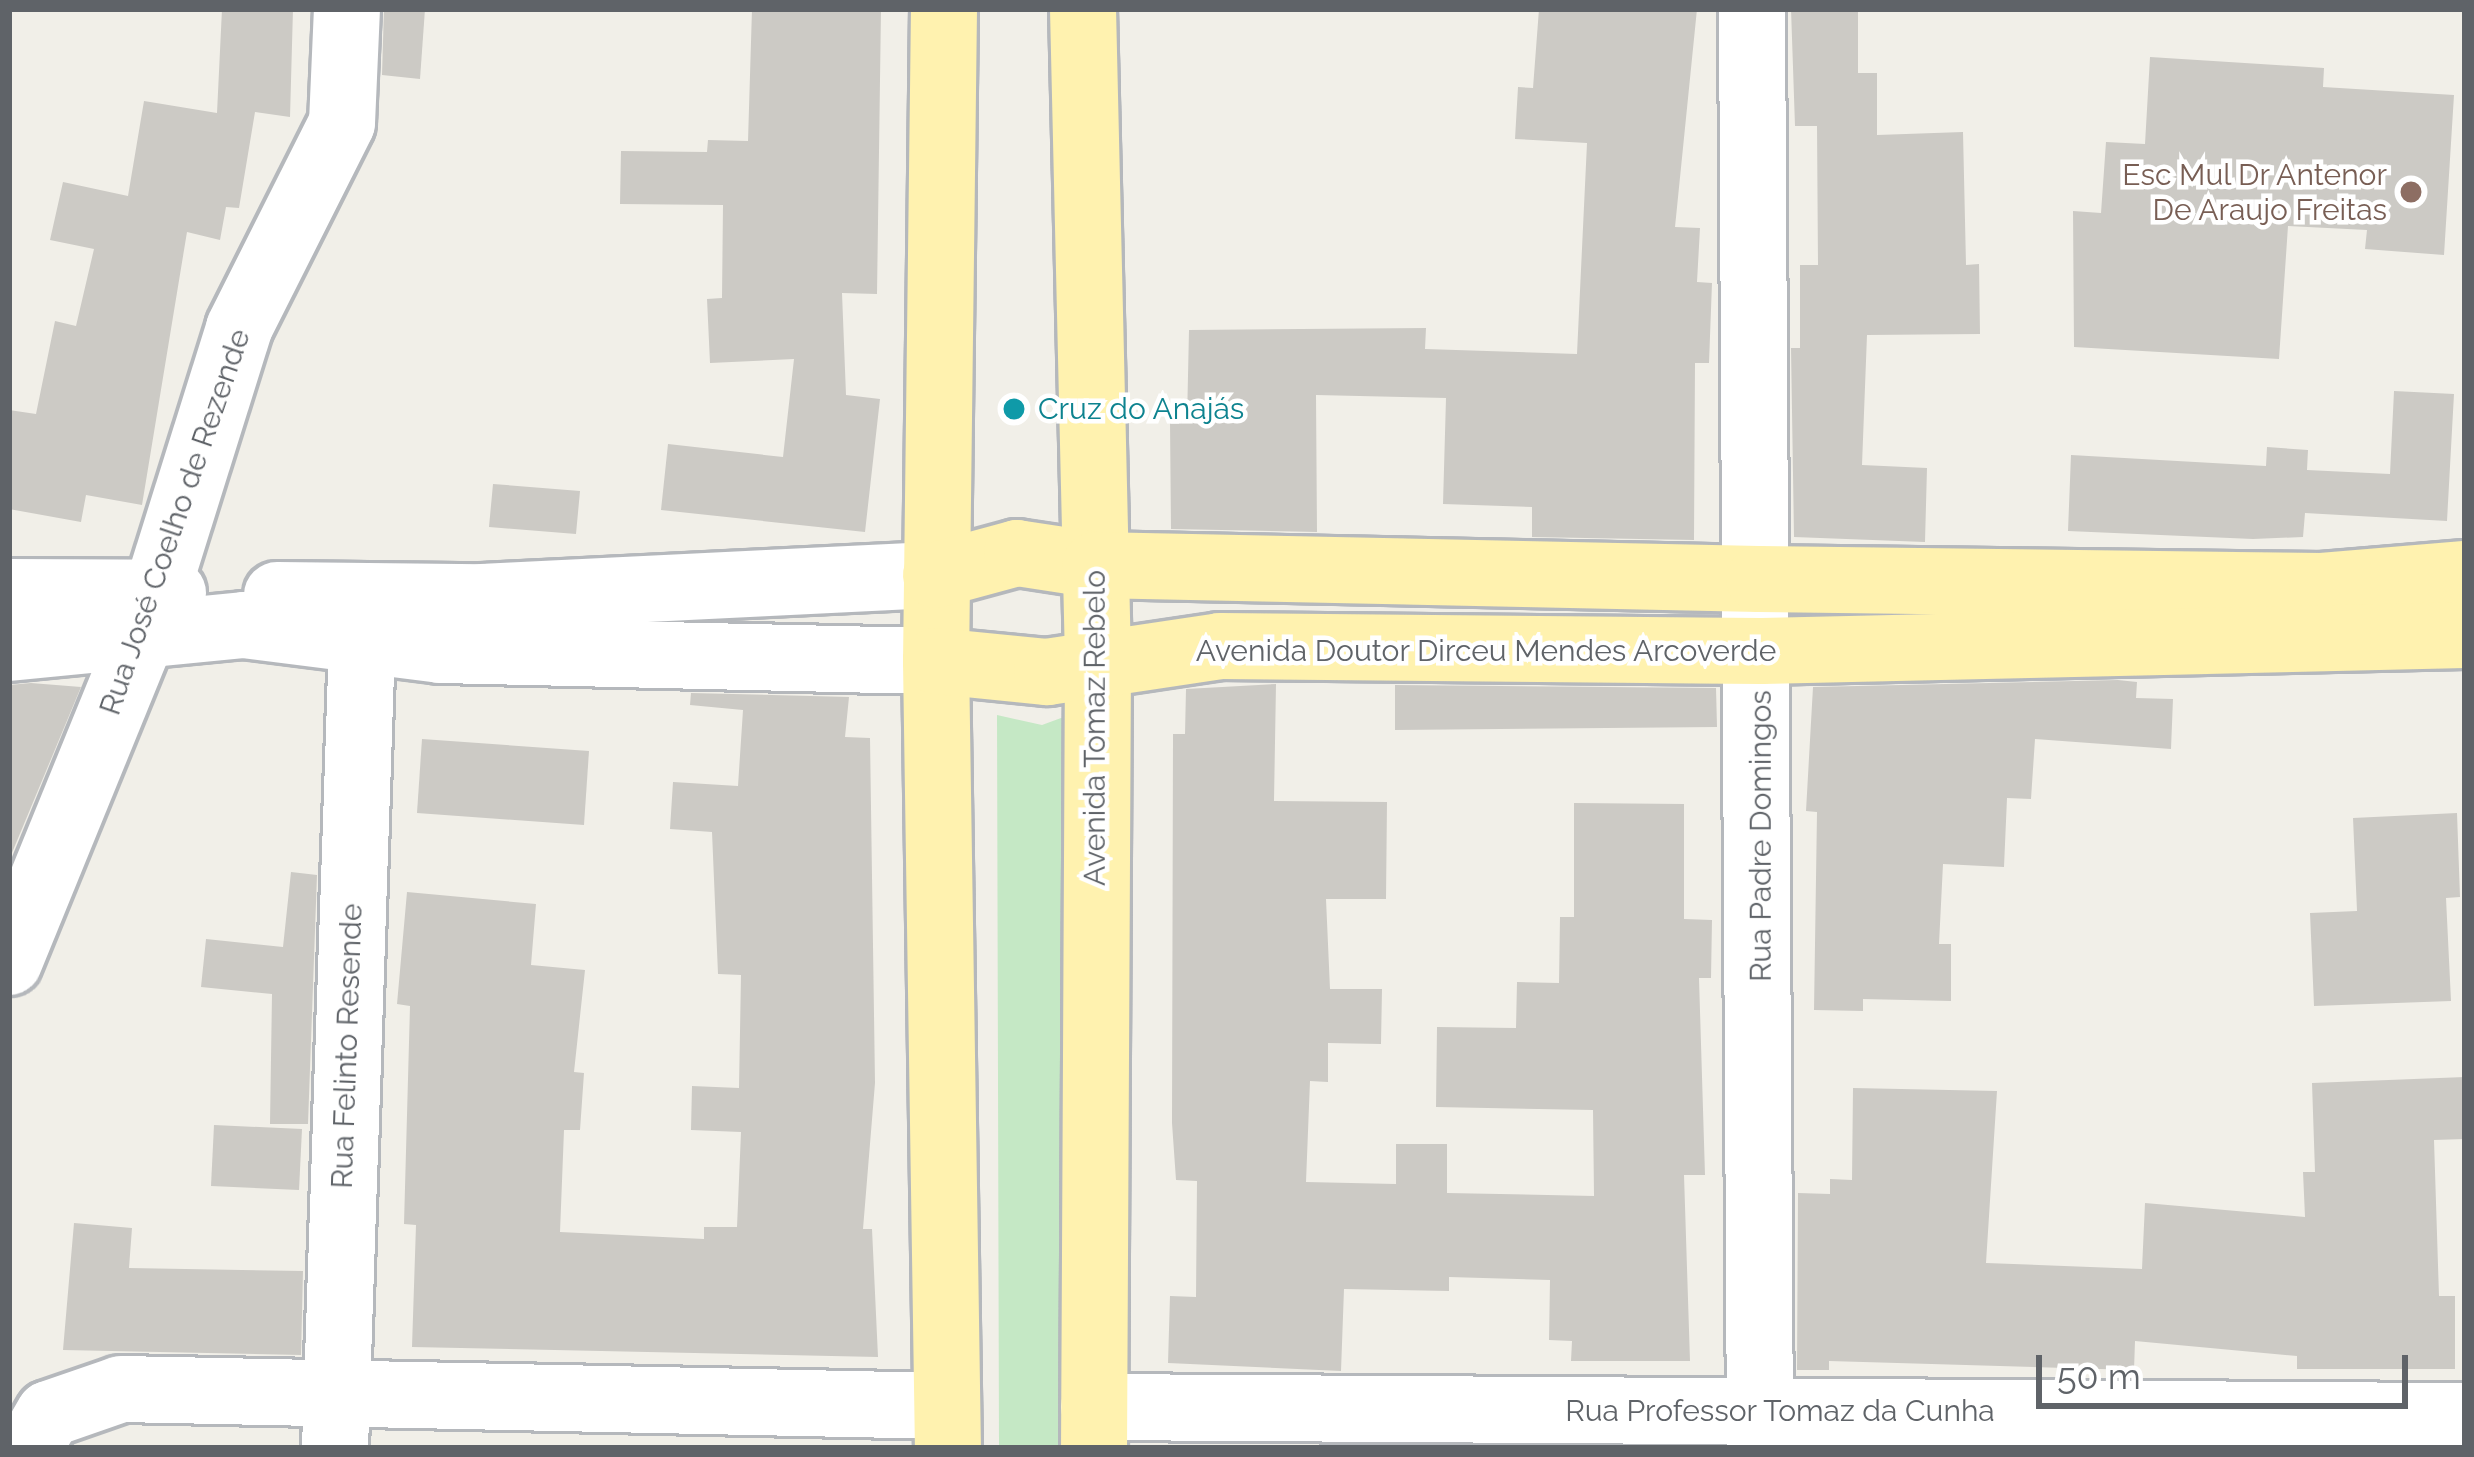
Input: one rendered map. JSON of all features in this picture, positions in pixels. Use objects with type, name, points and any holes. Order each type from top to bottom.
[{"type":"main road","points":[[944,9],[936,661],[947,1427]]},
{"type":"main road","name":"Avenida Tomaz Rebelo","points":[[1083,9],[1098,662],[1094,1428]]},
{"type":"main road","name":"Avenida Doutor Dirceu Mendes Arcoverde","points":[[937,575],[1017,553],[1095,565],[1759,579],[2325,615],[2465,635]]},
{"type":"main road","name":"Avenida Doutor Dirceu Mendes Arcoverde","points":[[936,661],[1047,672],[1220,646],[1762,651],[2325,615],[2465,574]]},
{"type":"street","name":"Rua José Coelho de Rezende","points":[[9,962],[150,612],[239,328],[330,157],[342,123],[347,9]]},
{"type":"street","name":"Rua Padre Domingos","points":[[1752,9],[1762,651],[1761,1430]]},
{"type":"street","name":"Avenida Doutor Dirceu Mendes Arcoverde","points":[[9,648],[150,612],[937,575]]},
{"type":"street","name":"Avenida Doutor Dirceu Mendes Arcoverde","points":[[9,592],[362,643],[936,661]]},
{"type":"street","name":"Rua Felinto Resende","points":[[335,1418],[362,643]]},
{"type":"street","points":[[28,1448],[49,1414],[121,1389],[335,1418],[947,1427]]},
{"type":"street","name":"Rua Professor Tomaz da Cunha","points":[[1094,1428],[1761,1430],[2465,1417]]},
{"type":"green space","points":[[1080,711],[1080,1448],[999,1448],[997,715],[1042,725]]},
{"type":"building","points":[[222,9],[293,9],[290,117],[255,112],[239,208],[226,207],[220,240],[187,232],[142,505],[86,495],[81,522],[9,509],[9,410],[36,414],[55,321],[76,326],[94,249],[50,240],[63,182],[128,196],[144,101],[217,113]]},
{"type":"building","points":[[384,9],[425,9],[420,79],[382,75]]},
{"type":"building","points":[[752,9],[881,9],[877,294],[842,293],[846,395],[880,399],[865,532],[661,510],[668,444],[783,457],[794,359],[710,363],[707,299],[722,298],[723,205],[620,204],[621,151],[707,152],[708,140],[748,141]]},
{"type":"building","points":[[1539,9],[1697,9],[1675,227],[1700,228],[1697,282],[1712,283],[1709,363],[1695,363],[1694,540],[1532,537],[1532,507],[1443,504],[1446,398],[1316,395],[1317,532],[1171,529],[1170,422],[1187,421],[1189,330],[1426,328],[1425,349],[1577,354],[1587,143],[1515,139],[1518,87],[1533,88]]},
{"type":"building","points":[[1791,9],[1858,9],[1858,73],[1877,73],[1877,135],[1963,132],[1966,265],[1979,264],[1980,334],[1867,335],[1862,465],[1927,468],[1925,542],[1794,537],[1791,348],[1800,348],[1800,265],[1818,265],[1817,126],[1795,126]]},
{"type":"building","points":[[2150,57],[2324,68],[2323,87],[2454,95],[2444,255],[2365,249],[2367,230],[2288,226],[2279,359],[2074,347],[2073,211],[2101,213],[2106,142],[2145,144]]},
{"type":"building","points":[[2394,391],[2454,394],[2447,521],[2305,513],[2303,537],[2253,539],[2068,531],[2071,455],[2266,466],[2267,447],[2308,450],[2307,470],[2390,474]]},
{"type":"building","points":[[493,484],[580,491],[576,534],[489,527]]},
{"type":"building","points":[[2137,682],[2136,698],[2173,699],[2171,749],[2035,739],[2031,799],[2007,798],[2004,867],[1943,864],[1939,944],[1951,944],[1951,1001],[1863,999],[1863,1011],[1814,1010],[1817,812],[1806,811],[1813,687]]},
{"type":"building","points":[[1276,684],[1274,801],[1387,802],[1386,899],[1326,899],[1330,989],[1382,989],[1381,1044],[1328,1043],[1328,1082],[1310,1081],[1306,1182],[1396,1184],[1396,1144],[1447,1144],[1447,1193],[1594,1196],[1593,1110],[1436,1107],[1437,1027],[1516,1028],[1517,982],[1559,983],[1560,917],[1574,917],[1574,803],[1684,804],[1684,919],[1712,920],[1711,978],[1699,978],[1705,1175],[1684,1175],[1690,1361],[1571,1361],[1572,1341],[1549,1340],[1550,1280],[1449,1277],[1449,1291],[1344,1289],[1341,1371],[1168,1363],[1170,1296],[1196,1297],[1197,1181],[1176,1180],[1172,1123],[1173,734],[1185,734],[1186,689]]},
{"type":"building","points":[[9,685],[81,687],[9,860]]},
{"type":"building","points":[[1395,685],[1716,688],[1717,727],[1395,730]]},
{"type":"building","points":[[691,693],[849,697],[845,737],[870,738],[875,1083],[863,1229],[872,1229],[878,1357],[412,1347],[416,1225],[404,1224],[410,1006],[397,1004],[407,892],[536,904],[531,965],[585,970],[574,1072],[584,1073],[580,1130],[564,1130],[560,1232],[704,1239],[704,1227],[737,1227],[741,1132],[691,1130],[692,1086],[739,1088],[741,975],[718,974],[712,832],[670,829],[673,782],[738,786],[743,710],[690,705]]},
{"type":"building","points":[[422,739],[589,751],[584,825],[417,813]]},
{"type":"building","points":[[2457,813],[2460,897],[2446,898],[2451,1001],[2314,1006],[2310,913],[2357,911],[2353,818]]},
{"type":"building","points":[[291,872],[317,875],[308,1124],[270,1124],[272,994],[201,987],[206,939],[283,947]]},
{"type":"building","points":[[2465,1077],[2465,1139],[2434,1140],[2439,1296],[2455,1296],[2455,1369],[2297,1369],[2297,1356],[2135,1341],[2134,1370],[1829,1361],[1829,1370],[1797,1370],[1798,1193],[1830,1194],[1830,1179],[1852,1180],[1853,1088],[1997,1091],[1986,1263],[2142,1269],[2145,1203],[2305,1217],[2303,1172],[2315,1172],[2312,1083]]},
{"type":"building","points":[[214,1125],[302,1129],[299,1190],[211,1186]]},
{"type":"building","points":[[74,1223],[132,1228],[129,1268],[303,1271],[301,1355],[63,1350]]},
{"type":"place","name":"Esc Mul Dr Antenor De Araujo Freitas","points":[[2411,192]]},
{"type":"place","name":"Cruz do Anajás","points":[[1014,409]]}]
